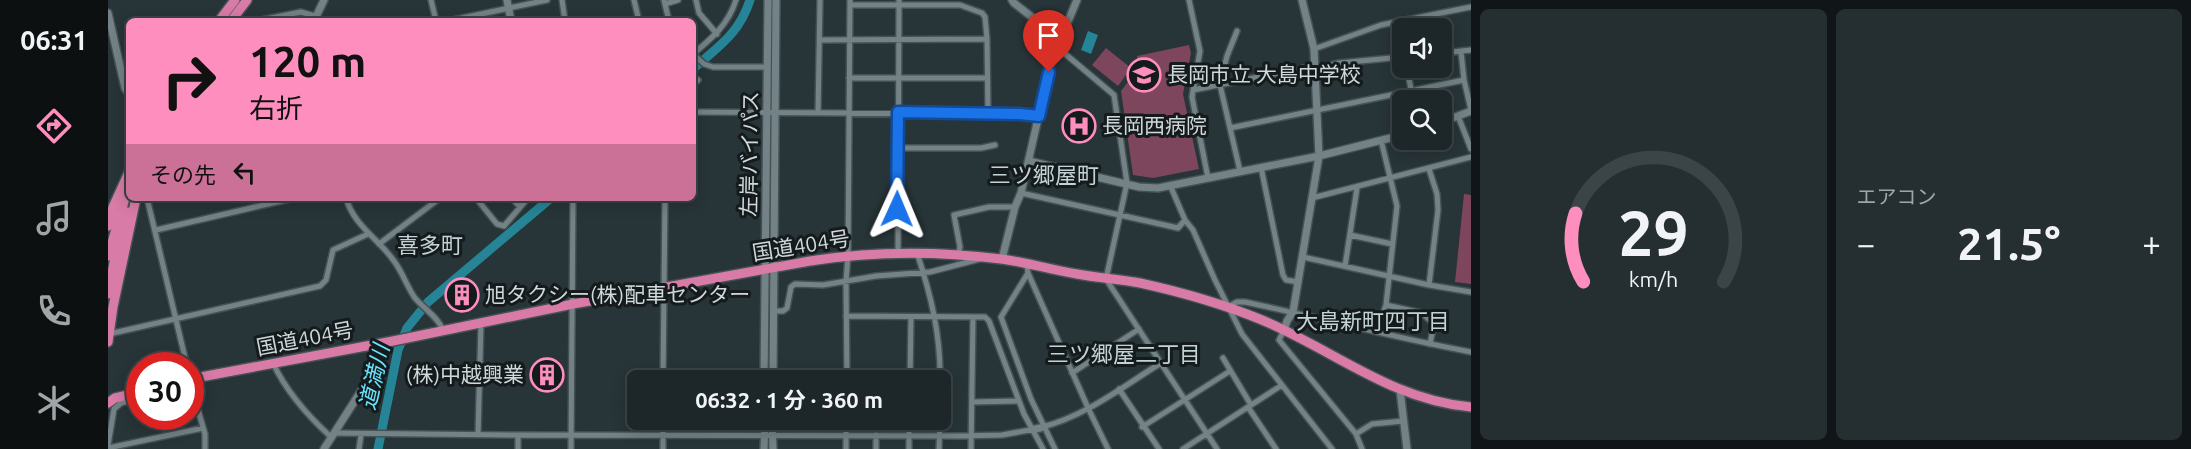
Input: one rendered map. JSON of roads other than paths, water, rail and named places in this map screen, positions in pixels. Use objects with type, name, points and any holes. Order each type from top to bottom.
[{"type":"highway","points":[[221,18],[235,0]]},
{"type":"highway","points":[[233,18],[247,0]]},
{"type":"highway","points":[[108,226],[126,179]]},
{"type":"highway","points":[[108,256],[126,195]]},
{"type":"highway","points":[[108,294],[115,257],[134,201]]},
{"type":"highway","points":[[109,338],[134,201]]},
{"type":"highway","name":"国道404号","points":[[204,378],[664,286],[848,256],[917,253],[1002,259],[1028,269],[1138,283],[1228,307],[1284,330],[1400,390],[1443,403],[1471,407]]},
{"type":"highway","points":[[108,395],[126,393]]},
{"type":"highway","points":[[108,403],[126,395]]},
{"type":"street","points":[[315,18],[324,0]]},
{"type":"street","points":[[431,0],[435,18]]},
{"type":"street","points":[[466,18],[507,4],[546,0]]},
{"type":"street","points":[[562,0],[565,18]]},
{"type":"street","points":[[634,0],[638,18]]},
{"type":"street","points":[[668,18],[665,2],[678,0]]},
{"type":"street","points":[[696,0],[699,13],[717,34]]},
{"type":"street","points":[[696,53],[717,34],[730,15],[735,0]]},
{"type":"street","name":"左岸バイパス","points":[[768,0],[767,112],[770,269],[775,310],[773,370]]},
{"type":"street","name":"左岸バイパス","points":[[765,370],[776,113],[776,0]]},
{"type":"street","points":[[818,113],[820,0]]},
{"type":"street","points":[[1012,0],[1114,96],[1127,183],[1106,279],[1217,449]]},
{"type":"street","points":[[1002,259],[1059,43],[1077,0]]},
{"type":"street","points":[[1189,0],[1200,51],[1192,97],[1208,178]]},
{"type":"street","points":[[1303,0],[1314,49],[1319,156],[1293,312],[1279,340],[1356,434],[1362,449]]},
{"type":"street","points":[[847,370],[850,2],[965,6],[982,13],[986,17],[988,113]]},
{"type":"street","points":[[898,253],[899,2]]},
{"type":"street","points":[[1314,49],[1381,25],[1471,7]]},
{"type":"street","points":[[271,18],[301,12],[313,18]]},
{"type":"street","points":[[108,13],[126,90]]},
{"type":"street","points":[[1237,31],[1227,56],[1220,86],[1240,171]]},
{"type":"street","points":[[820,40],[987,39]]},
{"type":"street","points":[[1452,52],[1471,50]]},
{"type":"street","points":[[1452,118],[1471,110],[1464,80],[1461,52]]},
{"type":"street","points":[[696,57],[706,65],[767,67]]},
{"type":"street","points":[[1193,90],[1339,63],[1392,58]]},
{"type":"street","points":[[849,78],[987,78]]},
{"type":"street","points":[[1420,90],[1464,80]]},
{"type":"street","points":[[1230,128],[1392,96]]},
{"type":"street","points":[[696,112],[988,113],[1039,116]]},
{"type":"street","points":[[1458,116],[1471,149]]},
{"type":"street","points":[[1029,161],[1152,188],[1319,156],[1392,137]]},
{"type":"street","points":[[1377,331],[1386,304],[1397,206],[1381,140]]},
{"type":"street","points":[[898,148],[981,148],[995,145]]},
{"type":"street","points":[[1312,198],[1471,157]]},
{"type":"street","points":[[1261,167],[1284,275],[1286,280],[1299,282]]},
{"type":"street","points":[[1429,169],[1437,194],[1438,210],[1430,285]]},
{"type":"street","points":[[1170,185],[1242,334],[1332,449]]},
{"type":"street","points":[[1345,266],[1357,188]]},
{"type":"street","points":[[1021,193],[1178,228],[1185,220]]},
{"type":"street","points":[[148,201],[184,352]]},
{"type":"street","points":[[156,230],[281,201]]},
{"type":"street","points":[[347,201],[354,216],[394,261],[412,293],[441,324],[443,330]]},
{"type":"street","points":[[379,244],[436,201]]},
{"type":"street","points":[[479,201],[500,226],[504,226],[525,201]]},
{"type":"street","points":[[514,201],[519,207]]},
{"type":"street","points":[[571,449],[573,201]]},
{"type":"street","points":[[663,370],[665,201]]},
{"type":"street","points":[[958,255],[960,247],[954,215],[989,207],[1015,207]]},
{"type":"street","points":[[109,338],[176,318],[320,286],[326,280],[333,250],[368,234]]},
{"type":"street","points":[[1350,235],[1392,244]]},
{"type":"street","points":[[917,253],[935,317],[939,340],[940,370]]},
{"type":"street","points":[[1303,257],[1471,292]]},
{"type":"street","points":[[775,310],[788,308],[791,287],[795,284],[823,285],[876,276],[924,273],[984,258]]},
{"type":"street","points":[[1028,269],[1072,373],[1108,449]]},
{"type":"street","points":[[1028,269],[1001,317],[1031,399],[1043,449]]},
{"type":"street","points":[[1228,307],[1237,302],[1245,302],[1430,345],[1471,352]]},
{"type":"street","points":[[1386,304],[1422,313],[1434,324],[1430,345]]},
{"type":"street","points":[[846,316],[985,317],[989,321],[1019,401],[1055,449]]},
{"type":"street","points":[[910,370],[911,317]]},
{"type":"street","points":[[971,449],[973,318]]},
{"type":"street","points":[[478,434],[481,323]]},
{"type":"street","points":[[1072,373],[1139,329]]},
{"type":"street","points":[[324,449],[386,352],[390,341]]},
{"type":"street","points":[[1223,358],[1276,449]]},
{"type":"street","points":[[273,363],[282,380],[315,422],[333,435],[773,436],[1002,435],[1038,429],[1070,419],[1089,410],[1161,363]]},
{"type":"street","points":[[1142,427],[1230,371]]},
{"type":"street","points":[[1183,449],[1282,385]]},
{"type":"street","points":[[1119,389],[1158,449]]},
{"type":"street","points":[[1400,390],[1407,449]]},
{"type":"street","points":[[972,402],[1019,401]]},
{"type":"street","points":[[126,402],[116,405],[112,414],[108,446],[192,430]]},
{"type":"street","points":[[1356,434],[1372,424],[1403,421]]},
{"type":"street","points":[[203,430],[205,449]]},
{"type":"street","points":[[663,430],[663,449]]},
{"type":"street","points":[[764,449],[765,430]]},
{"type":"street","points":[[773,430],[773,449]]},
{"type":"street","points":[[846,430],[846,449]]},
{"type":"street","points":[[909,430],[909,449]]},
{"type":"street","points":[[939,449],[940,430]]},
{"type":"street","points":[[359,449],[361,435]]},
{"type":"street","points":[[518,435],[518,449]]},
{"type":"street","points":[[876,435],[876,449]]},
{"type":"water","points":[[1088,31],[1098,35],[1091,54],[1081,50]]},
{"type":"waterway","name":"道満川","points":[[696,66],[734,31],[750,0]]},
{"type":"waterway","name":"道満川","points":[[378,449],[398,350],[407,328],[428,302],[547,201]]},
{"type":"place","name":"長岡市立 大島中学校","points":[[1144,75]]},
{"type":"place","name":"長岡西病院","points":[[1079,126]]},
{"type":"place","name":"旭タクシー(株)配車センター","points":[[462,295]]},
{"type":"place","name":"(株)中越興業","points":[[547,375]]},
{"type":"district","name":"三ツ郷屋町","points":[[1044,175]]},
{"type":"district","name":"喜多町","points":[[430,245]]},
{"type":"district","name":"大島新町四丁目","points":[[1373,321]]},
{"type":"district","name":"三ツ郷屋二丁目","points":[[1124,354]]}]
